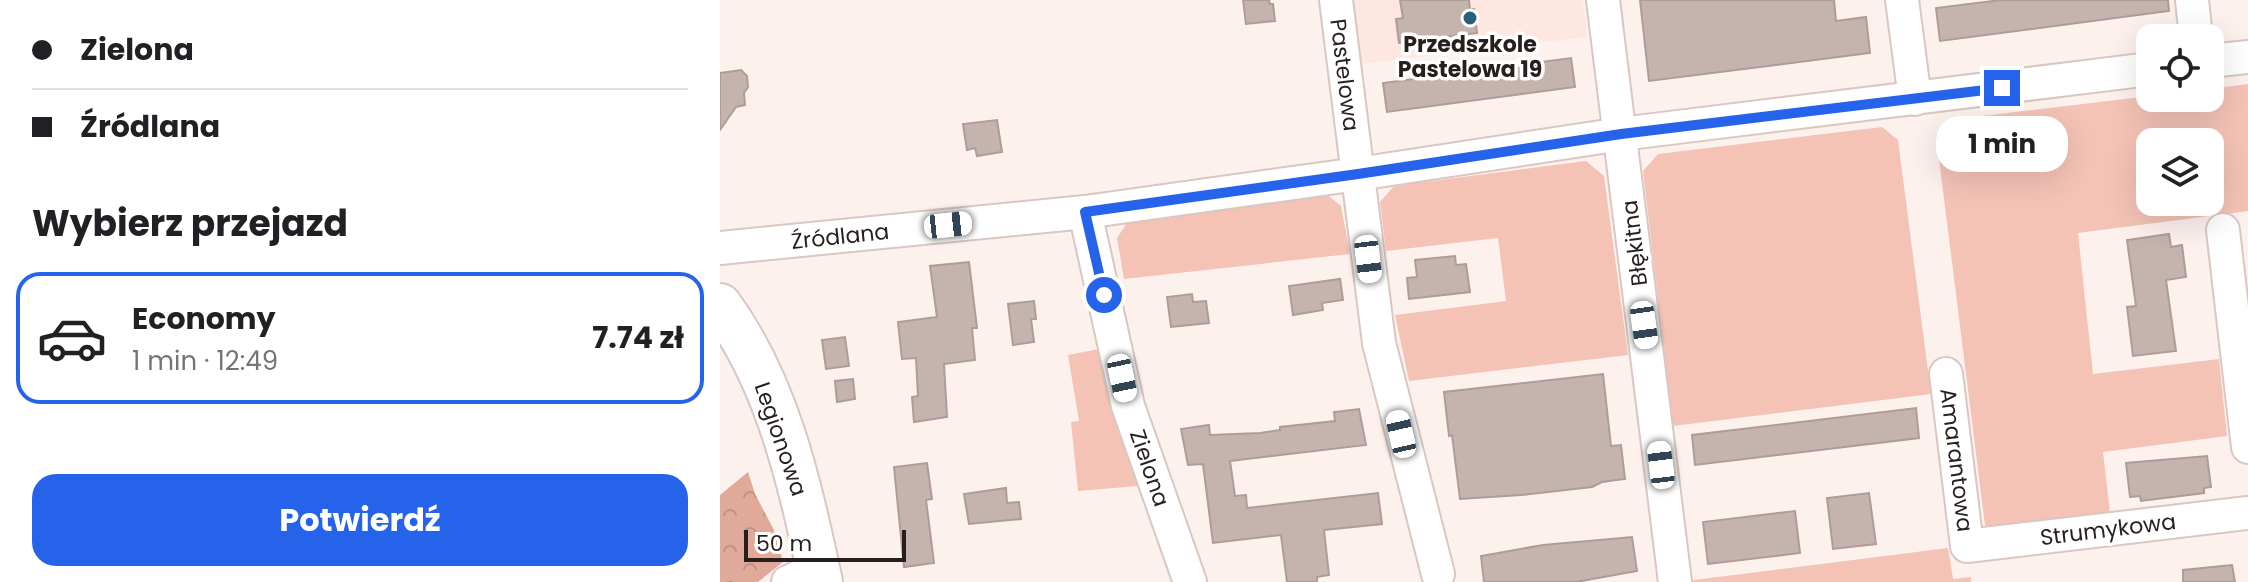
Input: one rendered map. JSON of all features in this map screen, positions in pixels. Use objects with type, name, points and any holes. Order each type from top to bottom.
[{"type":"main road","name":"Legionowa","points":[[720,305],[739,330],[770,396],[797,477],[809,577]]},
{"type":"street","name":"Pastelowa","points":[[1336,0],[1379,343],[1438,574]]},
{"type":"street","name":"Błękitna","points":[[1603,0],[1675,582]]},
{"type":"street","points":[[1902,0],[1915,99]]},
{"type":"street","points":[[2192,0],[2195,24]]},
{"type":"street","points":[[2224,60],[2248,57]]},
{"type":"street","name":"Źródlana","points":[[720,248],[1085,212],[1621,134],[2136,71]]},
{"type":"street","name":"Zielona","points":[[1085,212],[1128,406],[1190,582]]},
{"type":"street","points":[[2223,230],[2248,447]]},
{"type":"street","name":"Amarantowa","points":[[1946,374],[1967,546]]},
{"type":"street","name":"Strumykowa","points":[[1967,546],[2248,513]]},
{"type":"shaded area","name":"Przedszkole Pastelowa 19","points":[[1353,0],[1583,0],[1587,37],[1361,64]]},
{"type":"shaded area","points":[[2248,84],[2248,211],[2224,214],[2224,128],[2136,128],[2136,216],[2209,216],[2078,233],[2093,374],[2219,359],[2227,436],[2103,452],[2111,521],[1997,535],[1985,525],[1936,135],[1949,120],[2136,98],[2136,112],[2224,112],[2224,87]]},
{"type":"shaded area","points":[[1882,127],[1898,140],[1931,394],[1673,426],[1643,171],[1658,154]]},
{"type":"shaded area","points":[[1586,161],[1604,176],[1628,355],[1409,381],[1395,315],[1506,301],[1498,238],[1386,251],[1380,202],[1394,186]]},
{"type":"shaded area","points":[[1326,194],[1341,206],[1350,254],[1124,279],[1117,238],[1130,218]]},
{"type":"shaded area","points":[[1099,349],[1106,384],[1138,486],[1078,491],[1071,422],[1079,421],[1068,355]]},
{"type":"shaded area","points":[[1948,548],[1953,579],[1971,577],[1971,582],[1678,582]]},
{"type":"green space","points":[[748,472],[755,494],[774,530],[783,562],[758,582],[720,582],[720,495]]},
{"type":"building","points":[[1243,0],[1269,0],[1273,4],[1275,21],[1246,24]]},
{"type":"building","points":[[1400,0],[1469,0],[1470,10],[1474,9],[1477,33],[1399,43],[1396,19],[1403,18]]},
{"type":"building","points":[[1640,0],[1834,0],[1836,21],[1866,17],[1870,53],[1649,81]]},
{"type":"building","points":[[2001,0],[2168,0],[2169,11],[1940,41],[1936,8]]},
{"type":"building","points":[[1571,58],[1575,87],[1387,112],[1383,83]]},
{"type":"building","points":[[741,70],[747,76],[745,105],[736,107],[720,130],[720,73]]},
{"type":"building","points":[[997,120],[1002,152],[977,156],[975,148],[967,150],[963,124]]},
{"type":"building","points":[[2169,234],[2171,247],[2182,245],[2186,277],[2166,280],[2176,351],[2133,356],[2127,307],[2136,306],[2127,240]]},
{"type":"building","points":[[1455,256],[1456,265],[1466,264],[1470,292],[1409,299],[1407,278],[1417,277],[1415,260]]},
{"type":"building","points":[[969,262],[977,328],[972,328],[975,360],[944,364],[947,417],[914,422],[912,397],[918,396],[916,358],[902,359],[898,322],[937,317],[930,266]]},
{"type":"building","points":[[1340,279],[1343,300],[1322,303],[1323,310],[1293,315],[1289,286]]},
{"type":"building","points":[[1192,294],[1193,302],[1206,301],[1209,323],[1171,327],[1167,297]]},
{"type":"building","points":[[1034,301],[1036,319],[1031,319],[1034,342],[1013,345],[1008,304]]},
{"type":"building","points":[[845,337],[849,366],[826,369],[822,340]]},
{"type":"building","points":[[1603,374],[1611,446],[1621,445],[1625,479],[1602,482],[1592,487],[1460,499],[1444,392]]},
{"type":"building","points":[[853,379],[855,399],[837,402],[835,381]]},
{"type":"building","points":[[1916,408],[1919,438],[1695,465],[1692,435]]},
{"type":"building","points":[[1359,409],[1366,445],[1230,461],[1235,496],[1246,495],[1247,508],[1378,493],[1382,524],[1324,530],[1329,575],[1317,577],[1317,582],[1287,582],[1281,535],[1213,543],[1203,464],[1188,465],[1181,429],[1209,425],[1210,435],[1260,433],[1280,430],[1280,427],[1335,421],[1334,412]]},
{"type":"building","points":[[2207,456],[2211,487],[2204,488],[2204,493],[2141,501],[2140,496],[2130,497],[2126,463]]},
{"type":"building","points":[[927,463],[932,499],[926,500],[934,563],[904,567],[894,467]]},
{"type":"building","points":[[1006,488],[1007,503],[1019,502],[1021,519],[969,524],[964,494]]},
{"type":"building","points":[[1869,493],[1876,544],[1833,549],[1827,498]]},
{"type":"building","points":[[1795,511],[1800,553],[1708,564],[1703,522]]},
{"type":"building","points":[[1632,537],[1637,571],[1576,582],[1484,582],[1481,556],[1543,545]]},
{"type":"building","points":[[2232,565],[2235,582],[2183,582],[2183,570]]},
{"type":"place","name":"Przedszkole Pastelowa 19","points":[[1470,18]]},
{"type":"route","points":[[1104,295],[1085,212],[1621,134],[2002,88]]}]
